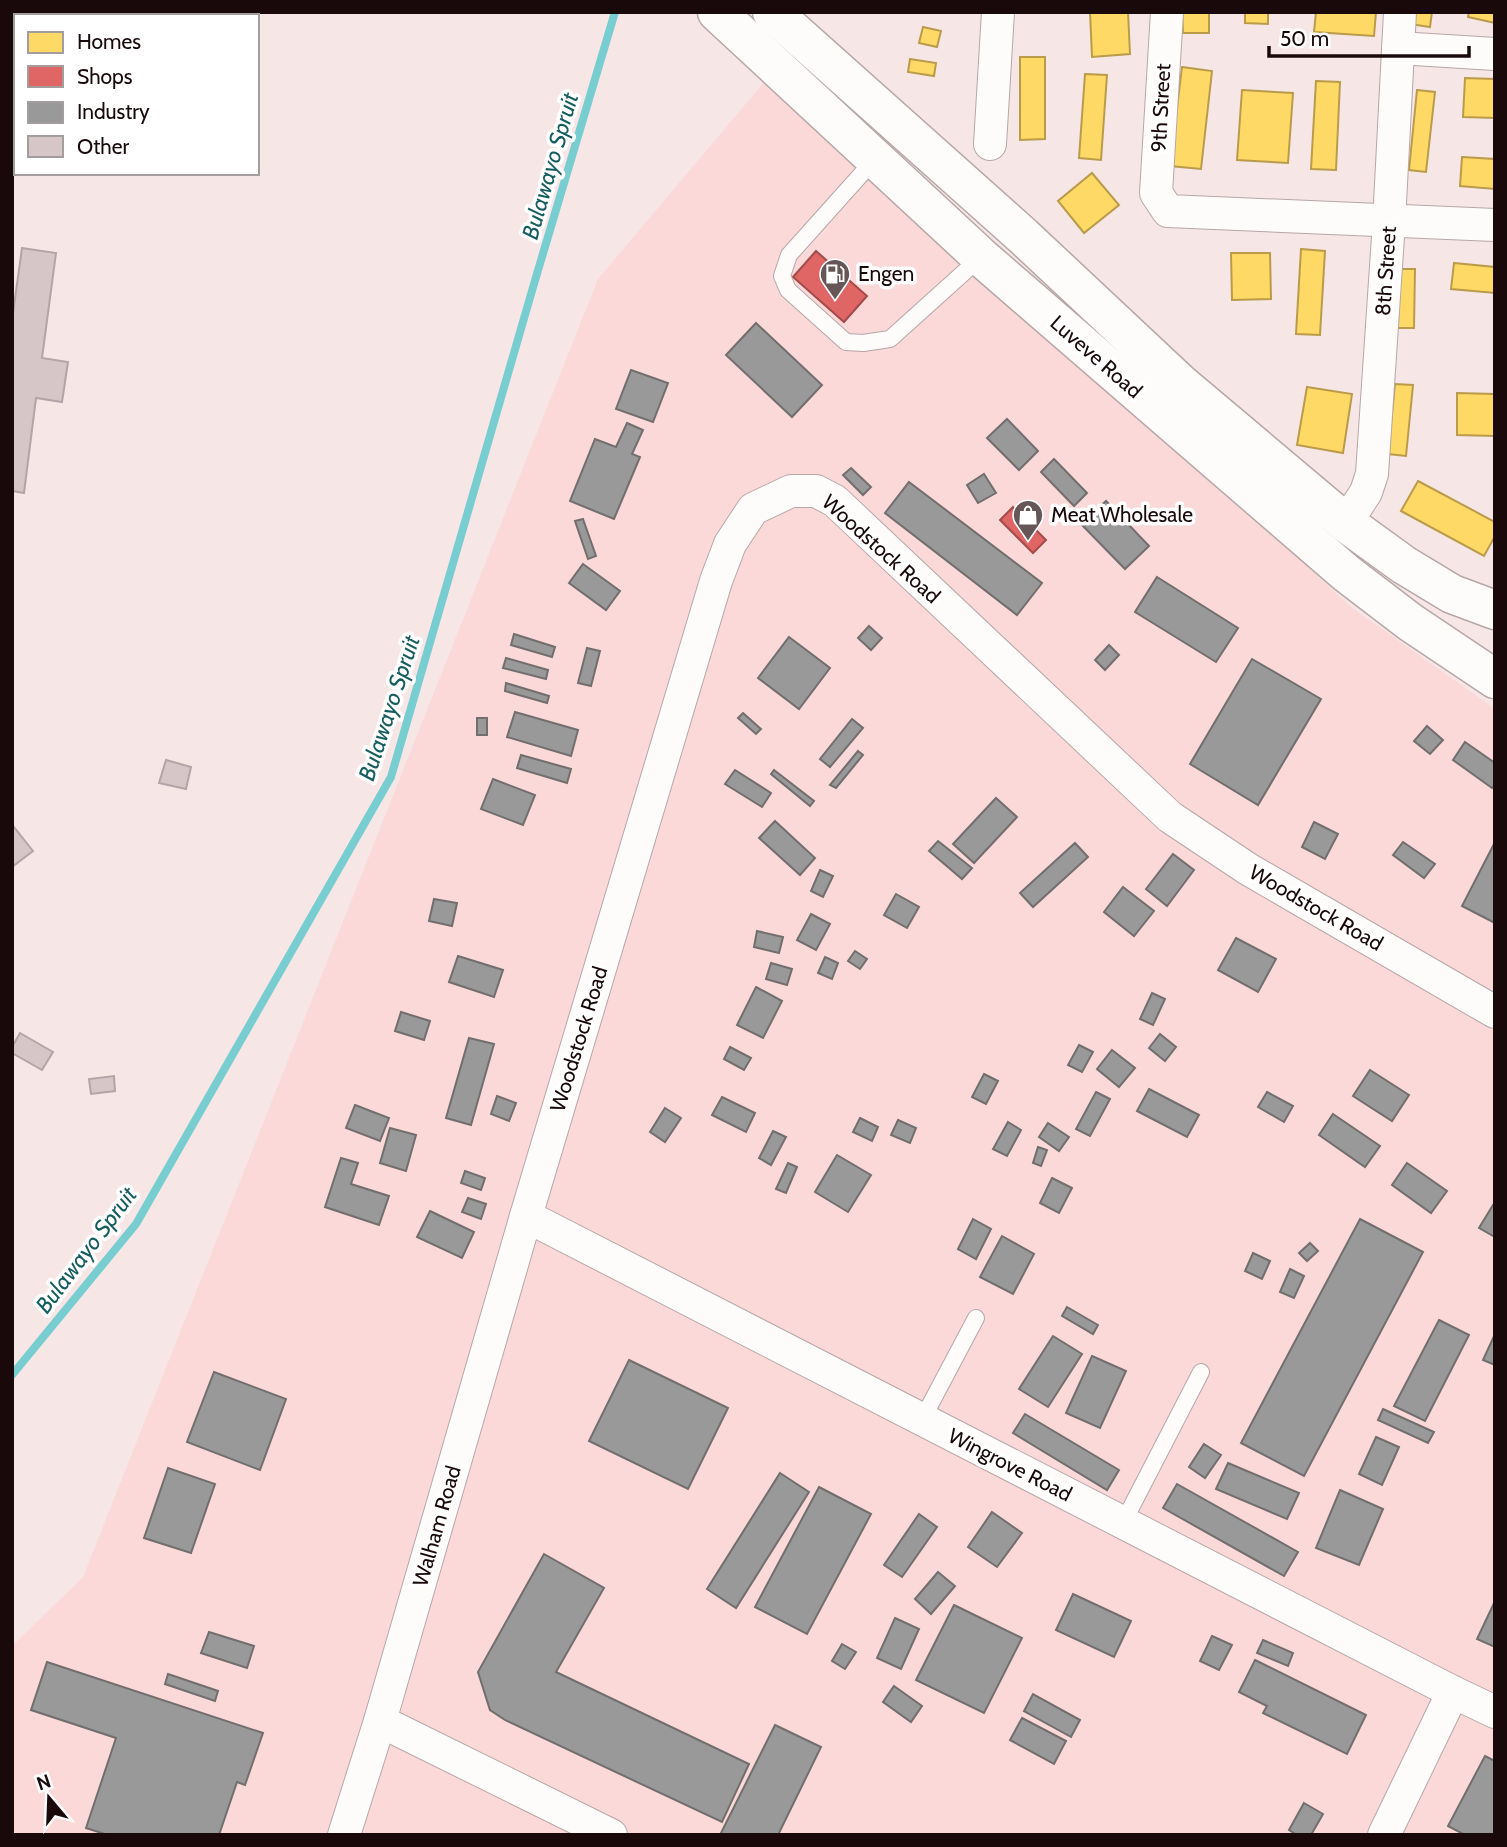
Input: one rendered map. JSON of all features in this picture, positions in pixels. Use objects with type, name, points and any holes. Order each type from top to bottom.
[{"type":"street","name":"Luveve Road","points":[[717,12],[981,257],[1346,573],[1410,622],[1495,680]]},
{"type":"street","name":"Luveve Road","points":[[772,12],[1023,236],[1181,384],[1346,523],[1404,565],[1452,594],[1495,610]]},
{"type":"street","points":[[990,144],[998,12]]},
{"type":"street","name":"9th Street","points":[[1167,12],[1156,194],[1168,211],[1389,222]]},
{"type":"street","name":"8th Street","points":[[1346,523],[1366,492],[1372,474],[1400,12]]},
{"type":"street","points":[[1398,48],[1495,54]]},
{"type":"street","points":[[1389,222],[1495,225]]},
{"type":"street","name":"Woodstock Road","points":[[526,1216],[716,581],[730,544],[753,509],[791,491],[816,491],[835,501],[1170,817],[1248,869],[1495,1012]]},
{"type":"street","name":"Wingrove Road","points":[[526,1216],[1495,1712]]},
{"type":"street","name":"Walham Road","points":[[344,1835],[380,1721],[526,1216]]},
{"type":"street","points":[[1384,1835],[1453,1692]]},
{"type":"street","points":[[380,1721],[611,1835]]},
{"type":"lane","points":[[875,159],[789,255],[782,276],[789,290],[846,342],[863,343],[890,339],[981,257]]},
{"type":"lane","points":[[922,1420],[976,1318]]},
{"type":"lane","points":[[1123,1523],[1201,1372]]},
{"type":"shaded area","points":[[771,74],[1351,607],[1495,709],[1495,1835],[12,1835],[12,1646],[83,1577],[598,279]]},
{"type":"building: Homes","points":[[1090,12],[1128,12],[1130,54],[1092,57]]},
{"type":"building: Homes","points":[[1182,12],[1209,12],[1209,33],[1183,33]]},
{"type":"building: Homes","points":[[1245,12],[1268,12],[1268,24],[1245,23]]},
{"type":"building: Homes","points":[[1316,12],[1376,12],[1374,36],[1314,32]]},
{"type":"building: Homes","points":[[1412,12],[1432,12],[1430,27],[1410,24]]},
{"type":"building: Homes","points":[[1469,12],[1495,12],[1495,23],[1468,17]]},
{"type":"building: Homes","points":[[923,27],[941,31],[937,47],[919,43]]},
{"type":"building: Homes","points":[[1020,57],[1045,57],[1045,139],[1020,140]]},
{"type":"building: Homes","points":[[910,59],[936,63],[934,76],[908,72]]},
{"type":"building: Homes","points":[[1182,67],[1212,71],[1201,169],[1170,166]]},
{"type":"building: Homes","points":[[1085,74],[1107,75],[1101,160],[1079,158]]},
{"type":"building: Homes","points":[[1465,78],[1495,79],[1495,118],[1463,117]]},
{"type":"building: Homes","points":[[1316,81],[1340,82],[1336,170],[1311,169]]},
{"type":"building: Homes","points":[[1242,90],[1293,93],[1288,163],[1237,160]]},
{"type":"building: Homes","points":[[1417,90],[1435,92],[1426,172],[1409,170]]},
{"type":"building: Homes","points":[[1462,157],[1495,159],[1495,189],[1460,186]]},
{"type":"building: Homes","points":[[1092,173],[1119,205],[1084,233],[1058,201]]},
{"type":"building: Homes","points":[[1301,249],[1325,251],[1320,335],[1296,334]]},
{"type":"building: Homes","points":[[1231,253],[1270,253],[1271,299],[1232,300]]},
{"type":"building: Homes","points":[[1454,263],[1495,267],[1495,293],[1451,289]]},
{"type":"building: Homes","points":[[1399,269],[1415,269],[1414,328],[1398,328]]},
{"type":"building: Homes","points":[[1395,384],[1413,385],[1406,456],[1388,454]]},
{"type":"building: Homes","points":[[1307,387],[1352,394],[1343,453],[1297,445]]},
{"type":"building: Homes","points":[[1457,393],[1495,394],[1495,436],[1457,435]]},
{"type":"building: Homes","points":[[1418,481],[1495,522],[1495,536],[1484,556],[1401,511]]},
{"type":"building: Shops","points":[[816,251],[867,296],[844,322],[793,277]]},
{"type":"building: Shops","points":[[1013,507],[1046,540],[1033,553],[1000,520]]},
{"type":"building: Industry","points":[[756,323],[822,385],[792,417],[726,355]]},
{"type":"building: Industry","points":[[631,370],[668,383],[653,422],[616,409]]},
{"type":"building: Industry","points":[[1007,419],[1038,451],[1019,470],[987,438]]},
{"type":"building: Industry","points":[[627,423],[643,430],[632,454],[640,457],[614,519],[570,501],[595,439],[616,447]]},
{"type":"building: Industry","points":[[1054,459],[1087,493],[1074,506],[1041,472]]},
{"type":"building: Industry","points":[[851,468],[871,487],[863,495],[843,475]]},
{"type":"building: Industry","points":[[984,474],[996,493],[978,503],[967,485]]},
{"type":"building: Industry","points":[[909,482],[1042,583],[1017,615],[885,513]]},
{"type":"building: Industry","points":[[1106,501],[1149,546],[1125,569],[1081,524]]},
{"type":"building: Industry","points":[[583,519],[596,556],[588,559],[575,521]]},
{"type":"building: Industry","points":[[583,564],[620,591],[606,610],[569,583]]},
{"type":"building: Industry","points":[[1157,577],[1238,628],[1216,662],[1135,612]]},
{"type":"building: Industry","points":[[869,626],[882,638],[871,650],[858,638]]},
{"type":"building: Industry","points":[[514,634],[555,647],[552,657],[511,645]]},
{"type":"building: Industry","points":[[789,637],[830,668],[799,709],[758,678]]},
{"type":"building: Industry","points":[[1109,645],[1119,655],[1105,670],[1095,660]]},
{"type":"building: Industry","points":[[587,648],[600,651],[591,686],[578,683]]},
{"type":"building: Industry","points":[[506,658],[548,670],[546,679],[503,668]]},
{"type":"building: Industry","points":[[1252,659],[1321,699],[1258,805],[1190,764]]},
{"type":"building: Industry","points":[[506,683],[549,696],[547,703],[505,691]]},
{"type":"building: Industry","points":[[515,712],[578,730],[571,756],[507,737]]},
{"type":"building: Industry","points":[[743,713],[761,729],[756,734],[738,718]]},
{"type":"building: Industry","points":[[477,718],[487,718],[487,735],[477,735]]},
{"type":"building: Industry","points":[[852,719],[863,728],[830,767],[820,759]]},
{"type":"building: Industry","points":[[1427,726],[1443,740],[1430,754],[1414,741]]},
{"type":"building: Industry","points":[[1465,742],[1495,763],[1495,785],[1492,788],[1453,760]]},
{"type":"building: Industry","points":[[858,751],[863,755],[836,788],[830,785]]},
{"type":"building: Industry","points":[[521,755],[571,769],[567,783],[517,768]]},
{"type":"building: Industry","points":[[735,770],[771,793],[762,807],[725,784]]},
{"type":"building: Industry","points":[[774,770],[814,801],[810,806],[771,774]]},
{"type":"building: Industry","points":[[493,779],[535,795],[523,825],[481,809]]},
{"type":"building: Industry","points":[[996,798],[1017,817],[974,863],[953,844]]},
{"type":"building: Industry","points":[[775,821],[815,858],[800,875],[759,838]]},
{"type":"building: Industry","points":[[1314,822],[1338,834],[1325,859],[1302,847]]},
{"type":"building: Industry","points":[[938,841],[972,868],[962,879],[929,851]]},
{"type":"building: Industry","points":[[1403,842],[1435,864],[1424,878],[1393,855]]},
{"type":"building: Industry","points":[[1495,842],[1495,923],[1462,906]]},
{"type":"building: Industry","points":[[1075,843],[1088,857],[1033,907],[1020,893]]},
{"type":"building: Industry","points":[[1173,854],[1194,870],[1167,906],[1146,889]]},
{"type":"building: Industry","points":[[820,870],[833,876],[823,897],[811,891]]},
{"type":"building: Industry","points":[[1123,887],[1154,911],[1134,936],[1104,912]]},
{"type":"building: Industry","points":[[896,894],[919,907],[907,928],[884,915]]},
{"type":"building: Industry","points":[[434,899],[457,903],[452,926],[429,921]]},
{"type":"building: Industry","points":[[811,914],[830,924],[816,950],[797,940]]},
{"type":"building: Industry","points":[[757,931],[783,937],[779,953],[754,947]]},
{"type":"building: Industry","points":[[1236,938],[1276,959],[1258,992],[1218,970]]},
{"type":"building: Industry","points":[[855,951],[867,959],[860,969],[848,961]]},
{"type":"building: Industry","points":[[458,956],[503,970],[494,997],[449,982]]},
{"type":"building: Industry","points":[[825,957],[838,963],[832,979],[818,973]]},
{"type":"building: Industry","points":[[771,963],[792,969],[787,985],[766,979]]},
{"type":"building: Industry","points":[[756,987],[782,1001],[763,1038],[737,1025]]},
{"type":"building: Industry","points":[[1152,993],[1165,999],[1153,1025],[1140,1019]]},
{"type":"building: Industry","points":[[401,1012],[430,1021],[424,1040],[395,1031]]},
{"type":"building: Industry","points":[[1160,1034],[1176,1047],[1165,1061],[1149,1048]]},
{"type":"building: Industry","points":[[469,1038],[494,1044],[471,1125],[446,1118]]},
{"type":"building: Industry","points":[[1079,1045],[1093,1052],[1082,1072],[1068,1065]]},
{"type":"building: Industry","points":[[730,1047],[751,1058],[744,1070],[724,1059]]},
{"type":"building: Industry","points":[[1112,1050],[1135,1068],[1119,1087],[1097,1069]]},
{"type":"building: Industry","points":[[1370,1070],[1409,1095],[1392,1121],[1353,1096]]},
{"type":"building: Industry","points":[[984,1074],[998,1081],[986,1104],[972,1097]]},
{"type":"building: Industry","points":[[1149,1089],[1199,1115],[1187,1137],[1137,1111]]},
{"type":"building: Industry","points":[[1096,1092],[1110,1099],[1090,1136],[1076,1129]]},
{"type":"building: Industry","points":[[1267,1092],[1293,1106],[1284,1122],[1258,1107]]},
{"type":"building: Industry","points":[[497,1096],[516,1103],[509,1121],[491,1114]]},
{"type":"building: Industry","points":[[722,1097],[755,1113],[746,1132],[712,1115]]},
{"type":"building: Industry","points":[[355,1105],[389,1118],[380,1141],[346,1128]]},
{"type":"building: Industry","points":[[665,1108],[681,1118],[665,1142],[650,1132]]},
{"type":"building: Industry","points":[[1333,1114],[1380,1146],[1365,1167],[1319,1135]]},
{"type":"building: Industry","points":[[860,1118],[878,1127],[872,1141],[853,1132]]},
{"type":"building: Industry","points":[[898,1120],[916,1128],[910,1143],[891,1135]]},
{"type":"building: Industry","points":[[1008,1122],[1021,1130],[1007,1156],[993,1149]]},
{"type":"building: Industry","points":[[1048,1123],[1069,1137],[1059,1151],[1039,1137]]},
{"type":"building: Industry","points":[[390,1128],[416,1135],[406,1171],[380,1163]]},
{"type":"building: Industry","points":[[773,1131],[786,1137],[771,1165],[759,1158]]},
{"type":"building: Industry","points":[[1038,1147],[1047,1150],[1041,1166],[1033,1163]]},
{"type":"building: Industry","points":[[837,1155],[871,1175],[848,1212],[815,1192]]},
{"type":"building: Industry","points":[[341,1158],[358,1163],[351,1184],[389,1196],[379,1225],[325,1207]]},
{"type":"building: Industry","points":[[788,1163],[797,1167],[786,1193],[776,1189]]},
{"type":"building: Industry","points":[[1407,1163],[1447,1191],[1431,1213],[1392,1185]]},
{"type":"building: Industry","points":[[465,1171],[485,1178],[481,1190],[461,1183]]},
{"type":"building: Industry","points":[[1052,1178],[1072,1188],[1059,1213],[1040,1203]]},
{"type":"building: Industry","points":[[468,1198],[486,1204],[481,1219],[462,1212]]},
{"type":"building: Industry","points":[[1493,1205],[1495,1206],[1495,1237],[1479,1228]]},
{"type":"building: Industry","points":[[430,1211],[474,1232],[462,1258],[417,1237]]},
{"type":"building: Industry","points":[[973,1219],[991,1229],[976,1259],[958,1249]]},
{"type":"building: Industry","points":[[1360,1219],[1423,1252],[1304,1476],[1241,1443]]},
{"type":"building: Industry","points":[[1002,1236],[1034,1254],[1013,1294],[980,1277]]},
{"type":"building: Industry","points":[[1310,1243],[1318,1251],[1307,1261],[1299,1253]]},
{"type":"building: Industry","points":[[1253,1253],[1270,1261],[1262,1279],[1245,1271]]},
{"type":"building: Industry","points":[[1290,1269],[1304,1276],[1294,1298],[1280,1292]]},
{"type":"building: Industry","points":[[1067,1307],[1098,1325],[1093,1334],[1062,1316]]},
{"type":"building: Industry","points":[[1439,1320],[1469,1335],[1425,1421],[1394,1406]]},
{"type":"building: Industry","points":[[1495,1334],[1495,1365],[1483,1360]]},
{"type":"building: Industry","points":[[1053,1336],[1082,1354],[1048,1407],[1019,1389]]},
{"type":"building: Industry","points":[[1092,1356],[1126,1371],[1100,1428],[1066,1413]]},
{"type":"building: Industry","points":[[629,1360],[728,1408],[688,1489],[589,1441]]},
{"type":"building: Industry","points":[[214,1372],[286,1399],[260,1470],[187,1442]]},
{"type":"building: Industry","points":[[1383,1409],[1434,1432],[1428,1443],[1378,1420]]},
{"type":"building: Industry","points":[[1025,1414],[1119,1470],[1107,1490],[1013,1433]]},
{"type":"building: Industry","points":[[1376,1437],[1399,1447],[1382,1485],[1359,1474]]},
{"type":"building: Industry","points":[[1204,1444],[1221,1455],[1205,1478],[1189,1467]]},
{"type":"building: Industry","points":[[1228,1463],[1299,1493],[1287,1519],[1216,1489]]},
{"type":"building: Industry","points":[[168,1468],[215,1484],[191,1553],[144,1538]]},
{"type":"building: Industry","points":[[780,1473],[809,1492],[736,1608],[707,1589]]},
{"type":"building: Industry","points":[[1177,1484],[1298,1552],[1284,1576],[1163,1508]]},
{"type":"building: Industry","points":[[819,1487],[871,1514],[807,1634],[755,1607]]},
{"type":"building: Industry","points":[[1340,1490],[1383,1509],[1359,1565],[1316,1548]]},
{"type":"building: Industry","points":[[992,1512],[1022,1533],[997,1567],[968,1547]]},
{"type":"building: Industry","points":[[919,1514],[937,1527],[902,1577],[884,1565]]},
{"type":"building: Industry","points":[[544,1554],[604,1588],[556,1672],[749,1764],[722,1822],[505,1720],[490,1710],[478,1672]]},
{"type":"building: Industry","points":[[938,1572],[955,1586],[931,1614],[915,1599]]},
{"type":"building: Industry","points":[[1073,1594],[1131,1621],[1114,1657],[1056,1630]]},
{"type":"building: Industry","points":[[1495,1601],[1495,1647],[1477,1639]]},
{"type":"building: Industry","points":[[954,1605],[1022,1638],[984,1713],[916,1680]]},
{"type":"building: Industry","points":[[895,1618],[919,1629],[901,1669],[877,1658]]},
{"type":"building: Industry","points":[[209,1632],[254,1646],[247,1668],[201,1653]]},
{"type":"building: Industry","points":[[1212,1636],[1232,1645],[1219,1670],[1200,1661]]},
{"type":"building: Industry","points":[[1263,1640],[1293,1653],[1288,1666],[1257,1653]]},
{"type":"building: Industry","points":[[842,1644],[856,1652],[845,1669],[832,1661]]},
{"type":"building: Industry","points":[[1255,1660],[1366,1715],[1347,1754],[1263,1713],[1267,1706],[1239,1692]]},
{"type":"building: Industry","points":[[47,1662],[263,1733],[245,1785],[237,1782],[219,1835],[108,1835],[86,1828],[116,1738],[31,1710]]},
{"type":"building: Industry","points":[[168,1674],[218,1691],[215,1701],[165,1684]]},
{"type":"building: Industry","points":[[894,1686],[922,1706],[911,1722],[883,1702]]},
{"type":"building: Industry","points":[[1033,1694],[1080,1720],[1071,1737],[1024,1711]]},
{"type":"building: Industry","points":[[1022,1718],[1066,1741],[1054,1764],[1010,1740]]},
{"type":"building: Industry","points":[[775,1725],[821,1747],[778,1835],[720,1835]]},
{"type":"building: Industry","points":[[1485,1756],[1495,1761],[1495,1835],[1465,1835],[1448,1826]]},
{"type":"building: Industry","points":[[1304,1803],[1323,1814],[1311,1835],[1297,1835],[1289,1830]]},
{"type":"building: Other","points":[[22,248],[56,253],[42,358],[68,362],[62,402],[36,398],[24,493],[12,491],[12,320]]},
{"type":"building: Other","points":[[166,760],[191,767],[186,789],[159,783]]},
{"type":"building: Other","points":[[14,827],[33,851],[12,867],[12,829]]},
{"type":"building: Other","points":[[20,1033],[53,1052],[42,1070],[12,1053],[12,1047]]},
{"type":"building: Other","points":[[114,1076],[115,1091],[91,1094],[89,1079]]},
{"type":"waterway","name":"Bulawayo Spruit","points":[[12,1375],[136,1224],[391,777],[615,12]]},
{"type":"place","name":"Engen","points":[[835,301]]},
{"type":"place","name":"Meat Wholesale","points":[[1028,542]]}]
